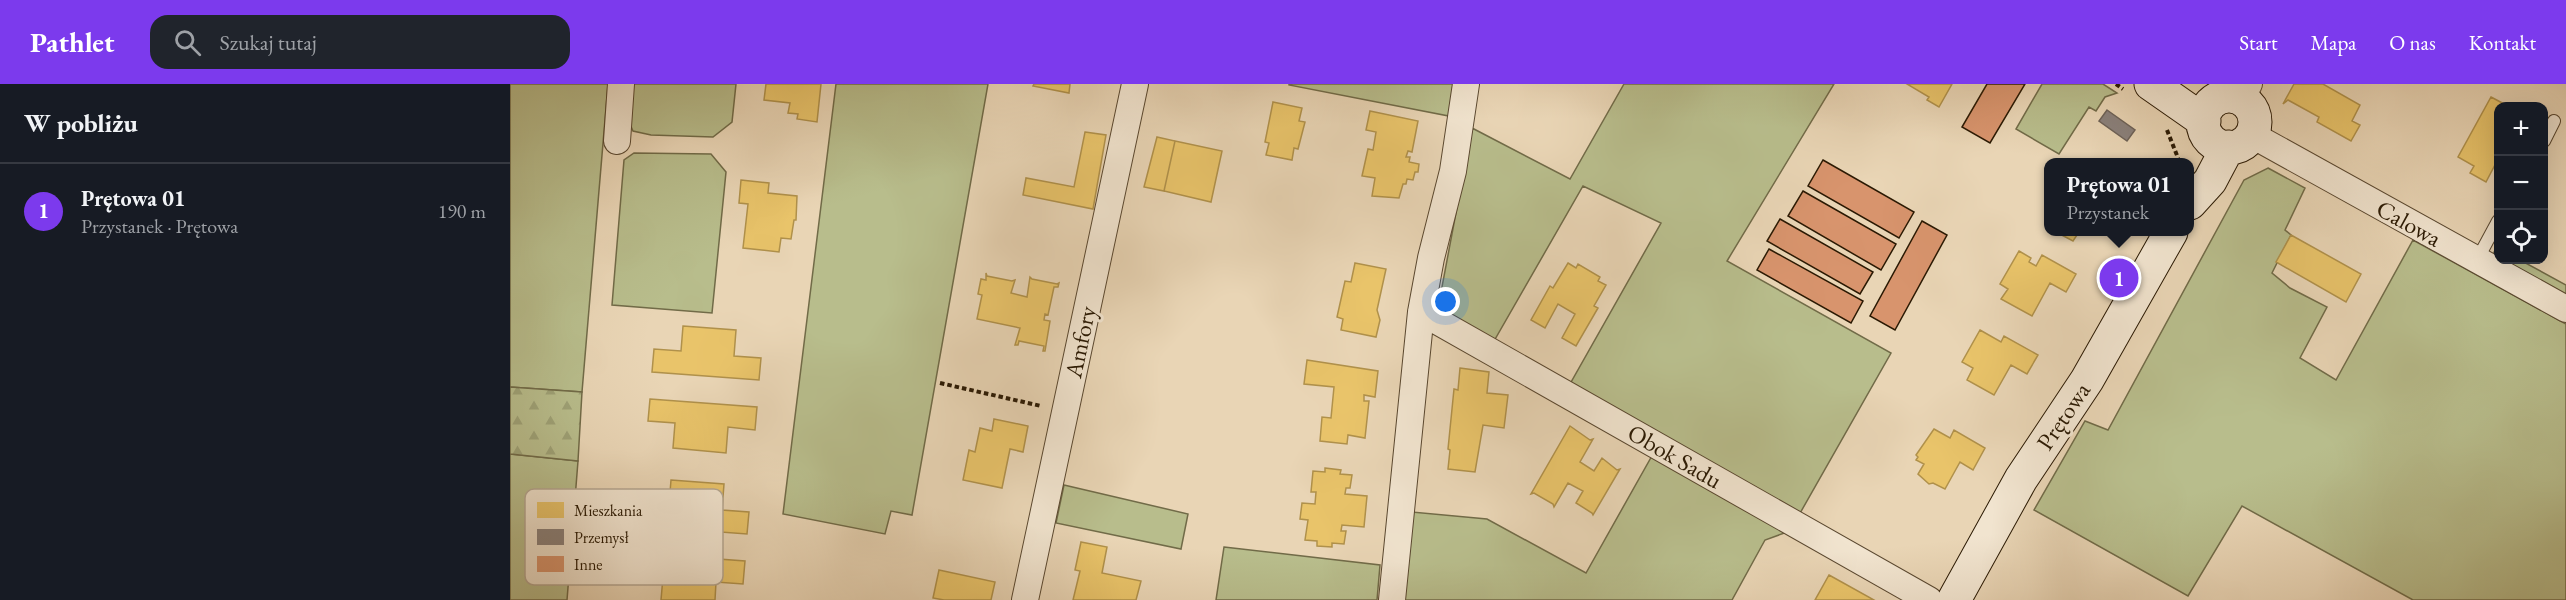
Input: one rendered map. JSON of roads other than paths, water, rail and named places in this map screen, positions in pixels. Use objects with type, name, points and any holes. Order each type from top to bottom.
[{"type":"street","points":[[617,141],[621,84]]},
{"type":"street","name":"Amfory","points":[[1025,600],[1135,84]]},
{"type":"street","points":[[1392,600],[1421,312],[1431,258],[1453,171],[1466,84]]},
{"type":"street","points":[[2151,84],[2224,114]]},
{"type":"street","points":[[2194,169],[2224,114]]},
{"type":"street","points":[[2194,199],[2210,181],[2224,114]]},
{"type":"street","name":"Calowa","points":[[2224,114],[2566,309]]},
{"type":"street","name":"Prętowa","points":[[1954,600],[2021,479],[2088,380],[2168,236]]},
{"type":"street","name":"Obok Sadu","points":[[1421,312],[1929,600]]},
{"type":"lane","points":[[2548,133],[2554,121]]},
{"type":"lane","points":[[2477,260],[2494,230]]},
{"type":"place","name":"Prętowa 01","points":[[2119,278]]}]
